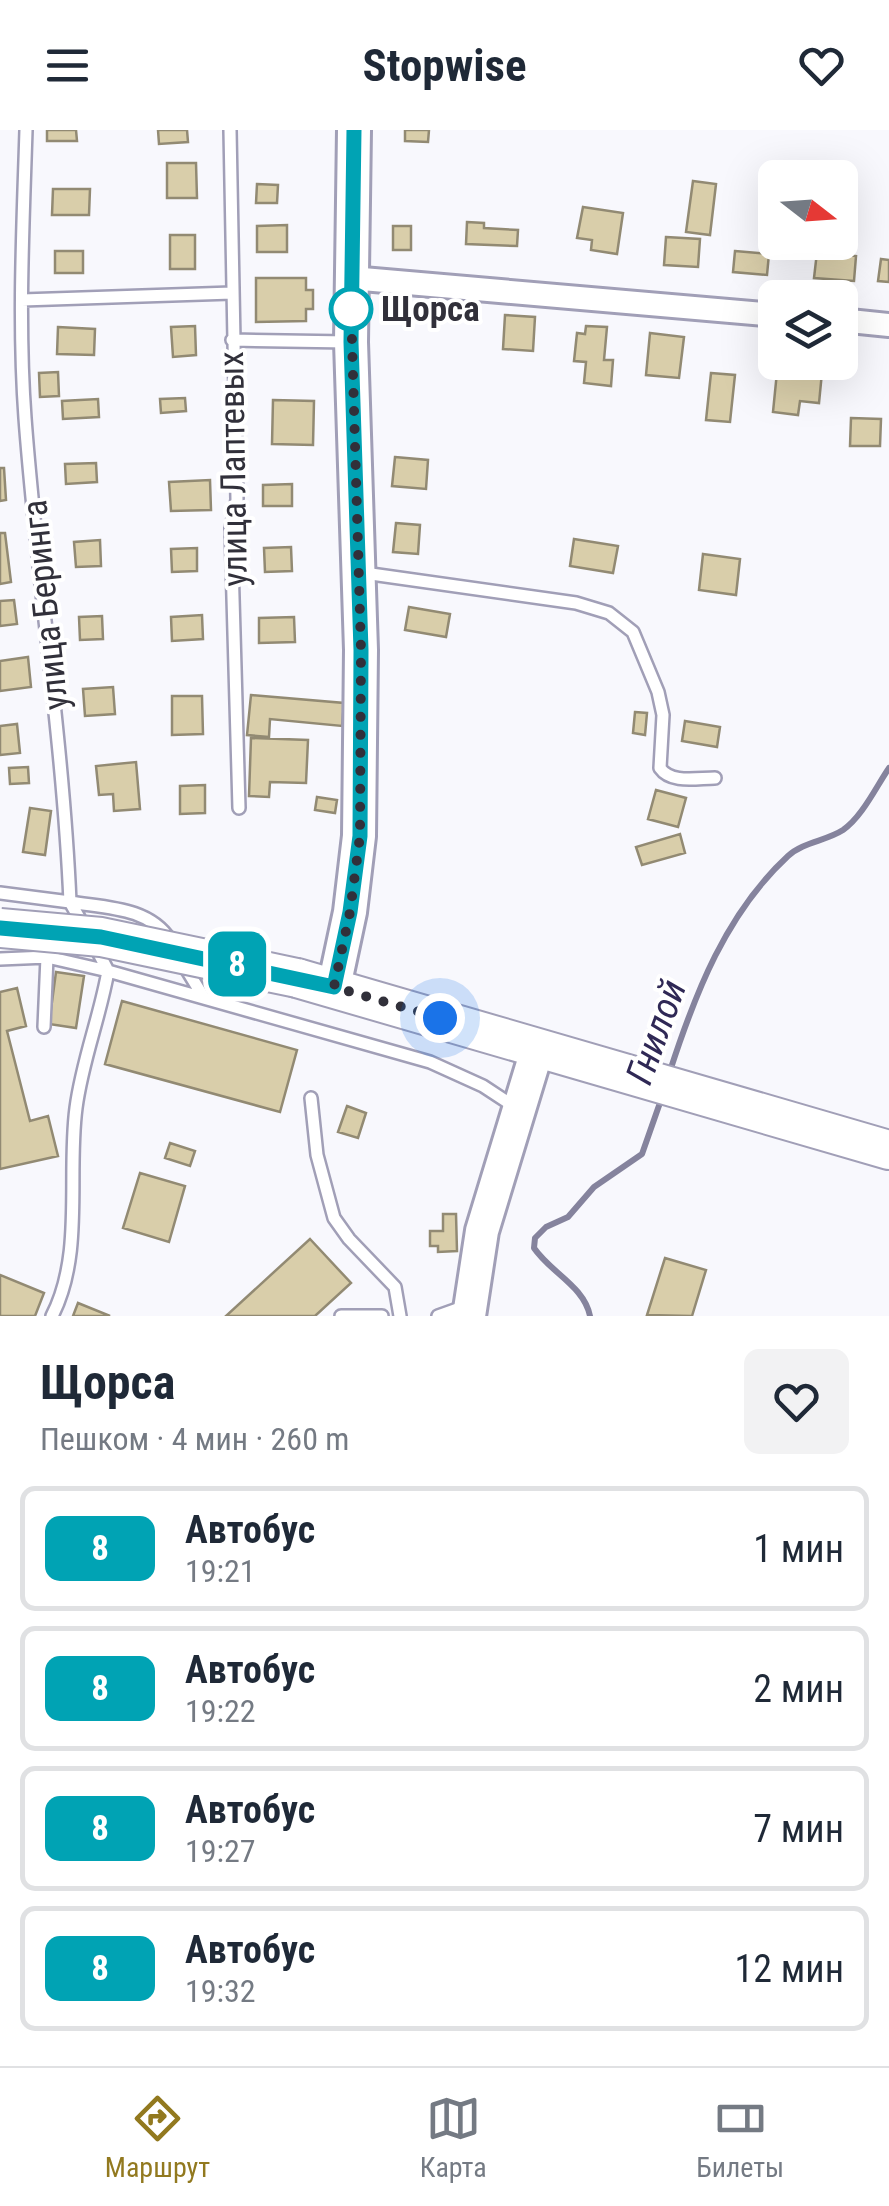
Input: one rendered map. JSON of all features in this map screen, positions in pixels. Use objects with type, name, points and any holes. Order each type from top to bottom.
[{"type":"main road","points":[[334,987],[350,912],[360,836],[359,572],[351,342],[354,130]]},
{"type":"main road","points":[[0,928],[101,937],[334,987],[889,1150]]},
{"type":"main road","points":[[469,1310],[482,1231],[538,1046]]},
{"type":"street","points":[[351,278],[758,313]]},
{"type":"street","points":[[858,321],[889,324]]},
{"type":"lane","name":"улица Беринга","points":[[26,130],[22,300],[25,417],[58,726],[70,902]]},
{"type":"lane","name":"улица Лаптевых","points":[[230,130],[237,500],[231,528],[240,808]]},
{"type":"lane","points":[[22,300],[232,294]]},
{"type":"lane","points":[[232,340],[351,342]]},
{"type":"lane","points":[[359,572],[576,602],[609,612],[633,632],[658,692],[662,716],[660,768],[664,775],[714,778]]},
{"type":"lane","points":[[0,893],[143,915],[163,929],[204,998]]},
{"type":"lane","points":[[52,1316],[61,1300],[69,1256],[76,1109],[108,971],[70,902]]},
{"type":"lane","points":[[0,958],[47,958],[108,971],[430,1062],[483,1086],[520,1110]]},
{"type":"lane","points":[[44,1028],[47,958]]},
{"type":"lane","points":[[310,1098],[317,1155],[334,1218],[395,1287],[400,1316]]},
{"type":"lane","points":[[438,1316],[469,1310]]},
{"type":"lane","points":[[340,1316],[382,1316]]},
{"type":"building","points":[[47,130],[76,130],[77,141],[47,141]]},
{"type":"building","points":[[158,130],[187,130],[188,142],[159,144]]},
{"type":"building","points":[[405,130],[429,130],[428,142],[405,141]]},
{"type":"building","points":[[167,163],[196,163],[197,198],[167,198]]},
{"type":"building","points":[[693,181],[716,184],[710,235],[686,232]]},
{"type":"building","points":[[257,184],[278,185],[277,203],[256,203]]},
{"type":"building","points":[[53,189],[90,189],[89,215],[52,215]]},
{"type":"building","points":[[583,207],[623,213],[617,254],[591,250],[592,240],[577,238]]},
{"type":"building","points":[[467,222],[484,223],[484,228],[518,230],[517,246],[466,244]]},
{"type":"building","points":[[287,225],[287,252],[257,252],[257,226]]},
{"type":"building","points":[[393,226],[411,226],[411,250],[393,250]]},
{"type":"building","points":[[170,235],[195,235],[195,269],[170,269]]},
{"type":"building","points":[[666,237],[700,239],[698,267],[664,265]]},
{"type":"building","points":[[55,251],[83,251],[83,273],[55,273]]},
{"type":"building","points":[[735,251],[758,253],[758,260],[768,260],[767,275],[733,272]]},
{"type":"building","points":[[881,259],[889,260],[889,282],[878,281]]},
{"type":"building","points":[[816,260],[856,260],[854,280],[814,278]]},
{"type":"building","points":[[256,278],[306,278],[306,290],[313,290],[313,309],[306,309],[306,321],[256,322]]},
{"type":"building","points":[[505,315],[535,317],[533,351],[503,349]]},
{"type":"building","points":[[195,326],[196,355],[173,357],[171,327]]},
{"type":"building","points":[[586,326],[607,327],[604,360],[613,360],[611,386],[584,383],[586,362],[574,361],[577,333],[585,334]]},
{"type":"building","points":[[58,327],[95,329],[94,355],[57,354]]},
{"type":"building","points":[[650,333],[684,337],[679,378],[646,375]]},
{"type":"building","points":[[58,372],[59,396],[40,397],[39,373]]},
{"type":"building","points":[[711,373],[735,375],[730,422],[706,420]]},
{"type":"building","points":[[776,380],[821,380],[819,403],[800,401],[798,415],[773,412]]},
{"type":"building","points":[[185,398],[186,411],[161,413],[160,399]]},
{"type":"building","points":[[98,399],[99,417],[63,419],[62,401]]},
{"type":"building","points":[[273,400],[314,401],[313,445],[272,444]]},
{"type":"building","points":[[851,418],[881,419],[880,446],[850,446]]},
{"type":"building","points":[[395,457],[428,460],[426,489],[392,486]]},
{"type":"building","points":[[96,463],[97,482],[66,484],[65,464]]},
{"type":"building","points":[[0,468],[4,468],[6,500],[0,501]]},
{"type":"building","points":[[210,480],[211,510],[171,511],[169,482]]},
{"type":"building","points":[[292,484],[292,506],[263,506],[263,485]]},
{"type":"building","points":[[396,523],[420,525],[418,554],[393,552]]},
{"type":"building","points":[[0,533],[5,533],[11,582],[0,584]]},
{"type":"building","points":[[574,539],[618,546],[613,573],[570,566]]},
{"type":"building","points":[[100,540],[101,566],[76,567],[74,542]]},
{"type":"building","points":[[291,547],[292,571],[265,572],[264,548]]},
{"type":"building","points":[[197,548],[197,571],[172,572],[171,549]]},
{"type":"building","points":[[703,554],[740,559],[736,595],[699,590]]},
{"type":"building","points":[[14,600],[17,624],[0,626],[0,601]]},
{"type":"building","points":[[409,607],[450,614],[446,637],[405,630]]},
{"type":"building","points":[[202,615],[203,639],[172,641],[171,617]]},
{"type":"building","points":[[102,616],[103,639],[80,640],[79,617]]},
{"type":"building","points":[[294,617],[295,642],[259,643],[259,618]]},
{"type":"building","points":[[28,657],[31,687],[0,691],[0,661]]},
{"type":"building","points":[[113,687],[115,714],[85,716],[83,689]]},
{"type":"building","points":[[251,695],[344,703],[342,726],[270,719],[269,737],[247,735]]},
{"type":"building","points":[[172,696],[202,696],[203,734],[172,735]]},
{"type":"building","points":[[635,712],[647,713],[645,735],[633,733]]},
{"type":"building","points":[[685,721],[720,727],[717,747],[682,741]]},
{"type":"building","points":[[17,724],[20,753],[0,755],[0,726]]},
{"type":"building","points":[[251,738],[308,740],[306,783],[270,782],[269,797],[249,796]]},
{"type":"building","points":[[136,762],[140,809],[114,811],[113,794],[99,795],[96,766]]},
{"type":"building","points":[[28,767],[29,783],[10,784],[9,768]]},
{"type":"building","points":[[205,785],[205,813],[180,814],[180,786]]},
{"type":"building","points":[[656,790],[686,798],[678,827],[648,819]]},
{"type":"building","points":[[317,797],[337,800],[335,813],[315,810]]},
{"type":"building","points":[[30,808],[51,811],[45,855],[23,852]]},
{"type":"building","points":[[680,834],[685,853],[642,865],[636,847]]},
{"type":"building","points":[[56,972],[84,976],[76,1028],[49,1024]]},
{"type":"building","points":[[17,988],[26,1026],[7,1031],[30,1121],[48,1116],[58,1156],[0,1169],[0,992]]},
{"type":"building","points":[[122,1001],[297,1050],[280,1112],[105,1064]]},
{"type":"building","points":[[347,1106],[366,1113],[358,1138],[338,1132]]},
{"type":"building","points":[[170,1143],[195,1151],[190,1166],[165,1158]]},
{"type":"building","points":[[140,1173],[185,1186],[169,1242],[123,1228]]},
{"type":"building","points":[[443,1214],[456,1214],[457,1251],[438,1252],[438,1246],[430,1246],[430,1231],[443,1231]]},
{"type":"building","points":[[310,1239],[351,1283],[315,1316],[226,1316]]},
{"type":"building","points":[[665,1258],[706,1270],[692,1316],[647,1315]]},
{"type":"building","points":[[0,1275],[44,1293],[35,1316],[0,1316]]},
{"type":"building","points":[[78,1303],[110,1316],[73,1316]]},
{"type":"waterway","name":"Гнилой","points":[[670,1071],[702,984],[747,903],[794,851],[850,824],[889,768]]},
{"type":"waterway","name":"Гнилой","points":[[590,1316],[581,1296],[534,1248],[535,1238],[546,1227],[568,1217],[594,1187],[642,1154],[662,1097]]},
{"type":"bus line","name":"8","points":[[0,928],[101,937],[334,987],[350,912],[360,836],[361,650],[351,342],[354,130]]},
{"type":"place","name":"Щорса","points":[[351,309]]},
{"type":"route","points":[[351,309],[361,650],[360,836],[350,912],[334,987],[440,1018]]}]
